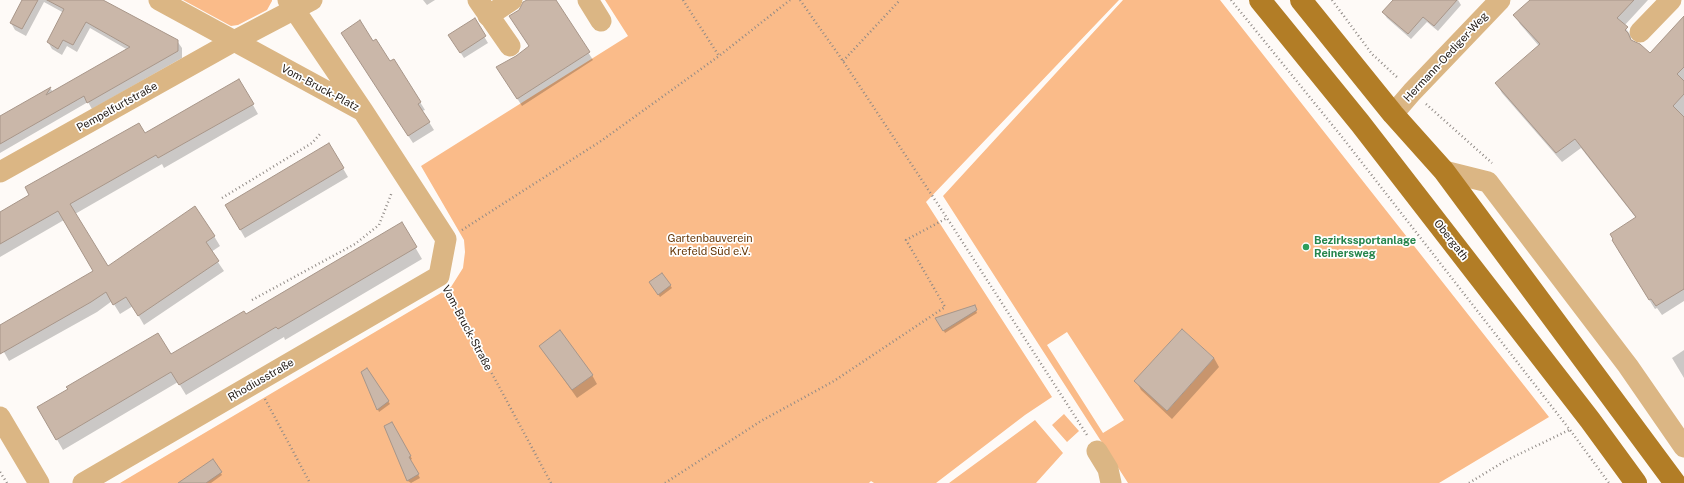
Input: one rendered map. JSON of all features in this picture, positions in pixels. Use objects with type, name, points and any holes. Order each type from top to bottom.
[{"type":"main road","name":"Obergath","points":[[1260,0],[1360,123],[1590,420],[1636,483]]},
{"type":"main road","points":[[1301,0],[1393,114],[1444,171],[1675,483]]},
{"type":"street","name":"Vom-Bruck-Platz","points":[[159,0],[363,111]]},
{"type":"street","points":[[510,46],[483,8],[512,0]]},
{"type":"street","points":[[588,0],[601,20]]},
{"type":"street","name":"Hermann-Oediger-Weg","points":[[1393,114],[1412,92],[1500,0]]},
{"type":"street","points":[[1640,32],[1671,0]]},
{"type":"street","name":"Vom-Bruck-Platz","points":[[234,41],[298,3],[363,111]]},
{"type":"street","name":"Pempelfurtstraße","points":[[0,172],[234,41]]},
{"type":"street","points":[[363,111],[446,239]]},
{"type":"street","points":[[1444,171],[1488,182],[1628,366],[1684,447]]},
{"type":"street","name":"Vom-Bruck-Straße","points":[[439,276],[446,239]]},
{"type":"street","name":"Rhodiusstraße","points":[[83,483],[439,276]]},
{"type":"street","points":[[0,417],[39,483]]},
{"type":"street","points":[[1097,451],[1108,469],[1112,483]]},
{"type":"path","points":[[683,0],[719,56]]},
{"type":"path","points":[[446,239],[601,141],[719,56],[790,0]]},
{"type":"path","points":[[800,0],[843,61],[947,218],[1097,451]]},
{"type":"path","points":[[843,61],[900,0]]},
{"type":"path","points":[[1231,0],[1342,137],[1570,430],[1609,483]]},
{"type":"path","points":[[222,198],[312,143],[322,133]]},
{"type":"path","points":[[252,300],[355,244],[379,225],[401,170]]},
{"type":"path","points":[[665,483],[761,421],[834,380],[945,307],[906,240],[947,218]]},
{"type":"path","name":"Vom-Bruck-Straße","points":[[439,276],[551,483]]},
{"type":"path","points":[[257,382],[310,483]]},
{"type":"path","points":[[1469,483],[1505,461],[1590,420]]},
{"type":"path","points":[[0,472],[6,483]]},
{"type":"green space","points":[[183,0],[272,1],[267,10],[238,25],[231,26]]},
{"type":"green space","name":"Gartenbauverein Krefeld Süd e.V.","points":[[605,0],[1119,0],[926,202],[1052,397],[1025,415],[936,483],[874,483],[871,481],[869,483],[120,483],[451,287],[463,268],[465,252],[464,240],[421,166],[628,36]]},
{"type":"green space","points":[[1123,0],[1220,0],[1549,417],[1439,483],[1128,483],[943,196]],"holes":[[[1182,329],[1214,358],[1167,411],[1135,381]],[[1067,332],[1124,420],[1103,433],[1047,345]]]},
{"type":"green space","points":[[1064,414],[1079,431],[1067,442],[1052,425]]},
{"type":"green space","points":[[1035,420],[1063,453],[1036,483],[949,483]]},
{"type":"building","points":[[22,0],[38,0],[22,29],[10,23]]},
{"type":"building","points":[[47,0],[103,0],[178,40],[178,51],[87,103],[84,96],[0,144],[0,116],[51,87],[46,95],[130,47],[86,22],[73,45],[63,40],[58,49],[47,42],[64,9]]},
{"type":"building","points":[[527,0],[556,0],[590,52],[517,99],[496,67],[516,56],[529,46],[509,16],[519,10],[523,2]]},
{"type":"building","points":[[1393,0],[1457,0],[1434,26],[1423,17],[1408,34],[1382,12]]},
{"type":"building","points":[[1530,0],[1634,0],[1617,18],[1628,27],[1625,30],[1631,40],[1640,44],[1650,53],[1684,16],[1684,67],[1677,74],[1684,81],[1684,94],[1673,106],[1684,117],[1684,289],[1656,306],[1651,299],[1649,300],[1612,240],[1613,239],[1610,234],[1636,217],[1575,139],[1556,153],[1495,83],[1540,44],[1513,15]]},
{"type":"building","points":[[475,18],[486,36],[460,53],[448,35]]},
{"type":"building","points":[[360,20],[373,41],[376,39],[390,61],[394,59],[421,102],[418,104],[430,122],[408,136],[341,33]]},
{"type":"building","points":[[239,79],[254,104],[158,158],[156,155],[70,204],[108,266],[195,206],[215,236],[206,242],[219,261],[138,316],[126,297],[113,305],[106,292],[0,354],[0,325],[93,271],[58,211],[0,244],[0,212],[29,195],[25,187],[139,123],[145,133]]},
{"type":"building","points":[[329,143],[344,168],[240,230],[225,205]]},
{"type":"building","points":[[402,222],[417,247],[278,329],[276,327],[179,385],[171,372],[56,440],[37,407],[68,389],[66,387],[158,333],[171,354],[244,311],[246,314]]},
{"type":"building","points":[[662,273],[671,285],[658,295],[649,282]]},
{"type":"building","points":[[975,305],[977,310],[943,331],[935,318]]},
{"type":"building","points":[[1182,329],[1214,358],[1167,411],[1134,381]]},
{"type":"building","points":[[560,330],[593,375],[572,390],[539,346]]},
{"type":"building","points":[[367,368],[389,401],[377,410],[361,372]]},
{"type":"building","points":[[392,422],[419,474],[407,481],[384,426]]},
{"type":"building","points":[[213,459],[222,472],[206,483],[178,483]]},
{"type":"place","name":"Bezirkssportanlage Reinersweg","points":[[1306,247]]}]
